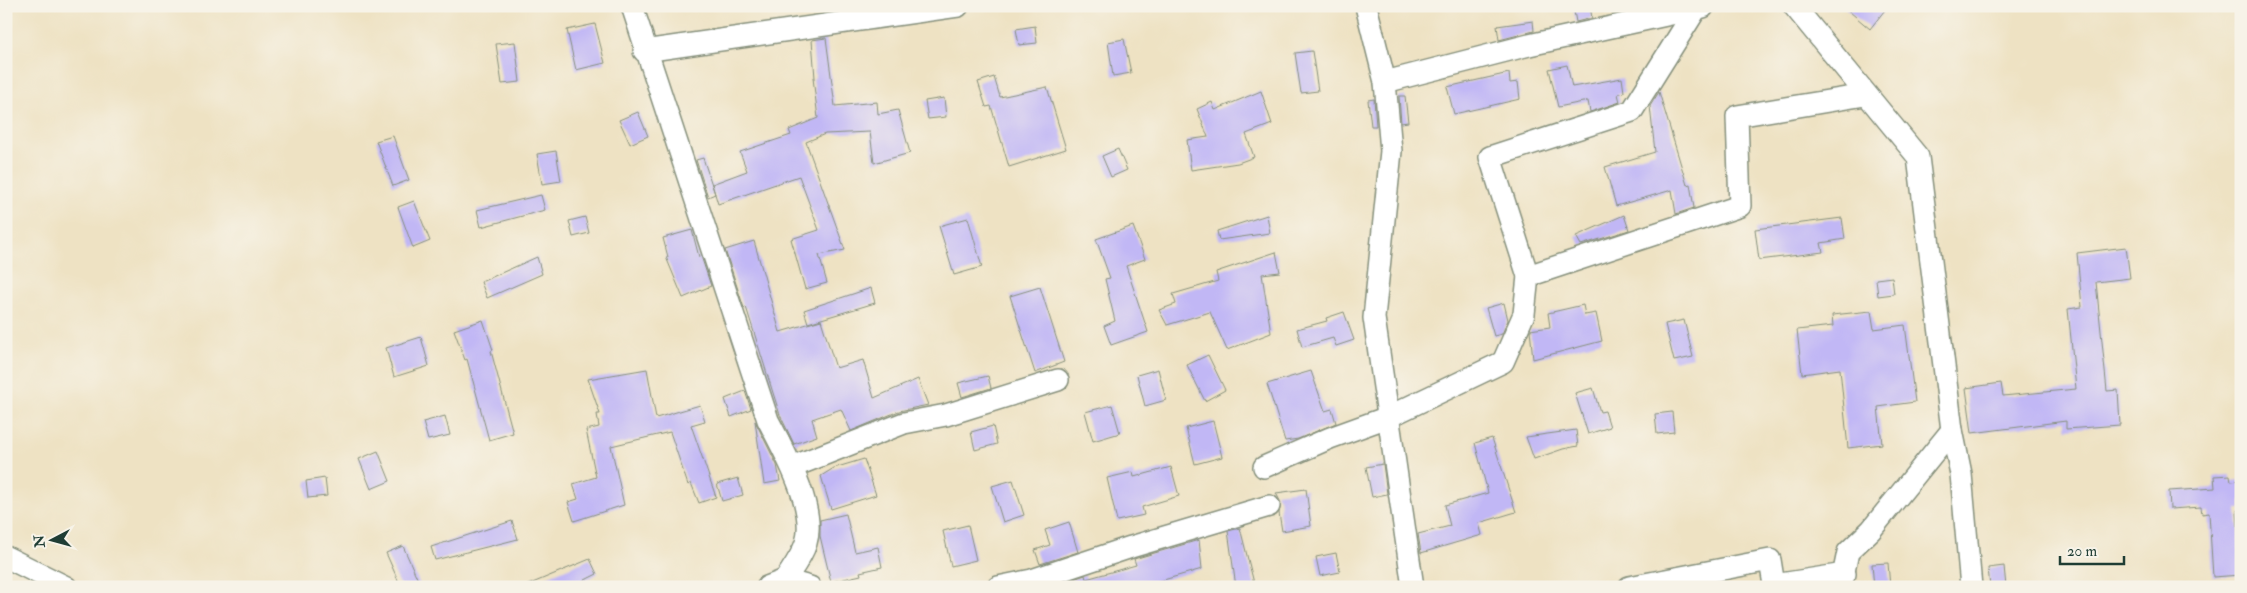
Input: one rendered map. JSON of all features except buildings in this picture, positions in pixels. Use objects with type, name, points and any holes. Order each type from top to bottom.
[{"type":"street","points":[[632,6],[644,51],[768,420],[792,467],[806,509],[806,542],[776,584]]},
{"type":"street","points":[[644,51],[893,10],[958,6]]},
{"type":"street","points":[[1366,6],[1385,82],[1391,151],[1374,318],[1413,587]]},
{"type":"street","points":[[1794,6],[1918,158],[1952,430],[1961,474],[1971,587]]},
{"type":"street","points":[[1385,82],[1529,45],[1701,7]]},
{"type":"street","points":[[1264,467],[1330,438],[1388,417],[1503,362],[1524,314],[1528,276],[1490,158],[1632,111],[1701,7]]},
{"type":"street","points":[[1528,276],[1740,206],[1737,116],[1865,95]]},
{"type":"street","points":[[792,467],[904,423],[946,415],[1058,380]]},
{"type":"street","points":[[1629,587],[1770,560],[1774,585],[1843,580],[1848,552],[1871,530],[1952,430]]},
{"type":"street","points":[[998,587],[1032,580],[1131,547],[1269,506]]},
{"type":"street","points":[[6,557],[66,587]]},
{"type":"street","points":[[776,584],[810,587]]}]
